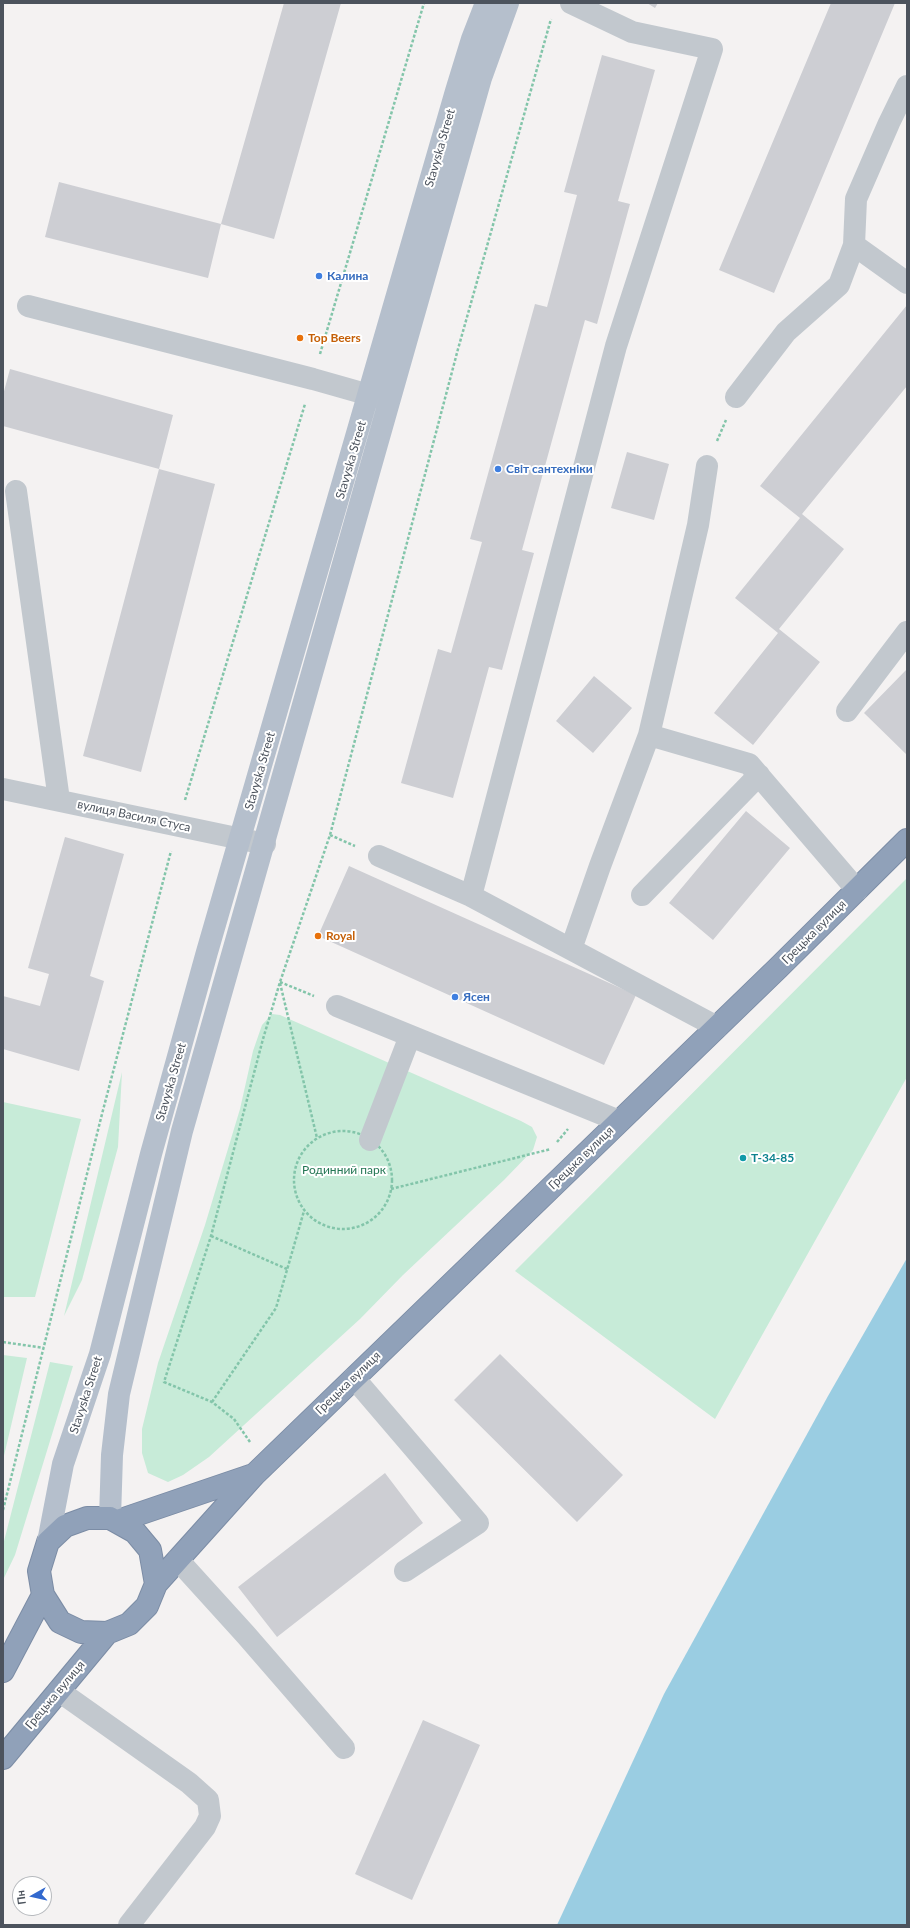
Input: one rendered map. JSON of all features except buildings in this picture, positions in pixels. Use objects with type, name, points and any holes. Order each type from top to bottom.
[{"type":"highway","name":"Грецька вулиця","points":[[156,1584],[260,1469],[717,1027],[907,840]]},
{"type":"highway","name":"Грецька вулиця","points":[[114,1520],[260,1469]]},
{"type":"highway","points":[[87,1518],[114,1520],[135,1532],[150,1550],[156,1584],[147,1606],[129,1624],[107,1633],[81,1632],[60,1622],[43,1595],[39,1571],[48,1542],[65,1526],[87,1518]]},
{"type":"highway","points":[[3,1671],[43,1595]]},
{"type":"highway","name":"Грецька вулиця","points":[[3,1758],[107,1633]]},
{"type":"main road","name":"Stavyska Street","points":[[48,1542],[63,1464],[100,1354],[150,1154],[240,839],[370,395],[456,91],[472,39],[486,3]]},
{"type":"main road","name":"Stavyska Street","points":[[114,1520],[112,1455],[119,1394],[182,1131],[265,844],[481,78],[508,3]]},
{"type":"street","points":[[471,896],[616,346],[712,49],[632,32],[570,3]]},
{"type":"street","points":[[736,397],[786,332],[839,285],[854,245],[856,199],[907,86]]},
{"type":"street","points":[[854,245],[907,283]]},
{"type":"street","points":[[28,306],[313,379],[390,401]]},
{"type":"street","points":[[571,949],[600,866],[650,735],[698,525],[706,466]]},
{"type":"street","points":[[16,492],[59,800]]},
{"type":"street","points":[[847,711],[907,632]]},
{"type":"street","points":[[650,735],[749,764],[857,890]]},
{"type":"street","points":[[642,895],[759,775]]},
{"type":"street","name":"вулиця Василя Стуса","points":[[3,789],[265,844]]},
{"type":"street","points":[[379,856],[471,896],[717,1027]]},
{"type":"street","points":[[337,1006],[619,1121]]},
{"type":"street","points":[[370,1140],[410,1036]]},
{"type":"street","points":[[354,1378],[478,1523],[405,1572]]},
{"type":"street","points":[[178,1560],[246,1635],[344,1748]]},
{"type":"street","points":[[59,1691],[188,1783],[208,1800],[210,1816],[205,1827],[130,1925]]},
{"type":"path","points":[[3,1510],[102,1114],[178,825],[313,379],[424,3]]},
{"type":"path","points":[[260,1469],[234,1419],[212,1402],[164,1382],[211,1236],[263,1039],[280,982],[330,835],[458,349],[551,18]]},
{"type":"path","points":[[706,466],[736,397]]},
{"type":"path","points":[[280,982],[337,1006]]},
{"type":"path","points":[[280,982],[317,1138]]},
{"type":"path","points":[[391,1189],[551,1150],[586,1108]]},
{"type":"path","points":[[344,1131],[358,1133],[370,1140],[381,1149],[388,1161],[392,1175],[391,1189],[387,1203],[379,1214],[368,1223],[355,1228],[341,1230],[327,1228],[314,1221],[304,1211],[297,1199],[293,1186],[294,1172],[298,1158],[306,1147],[317,1138],[330,1132],[344,1131]]},
{"type":"path","points":[[212,1402],[276,1308],[304,1211]]},
{"type":"path","points":[[211,1236],[287,1269]]},
{"type":"path","points":[[3,1342],[44,1348]]},
{"type":"green space","points":[[907,878],[907,1077],[715,1419],[515,1271]]},
{"type":"green space","name":"Родинний парк","points":[[272,1014],[280,1015],[521,1121],[532,1127],[537,1137],[533,1150],[504,1180],[403,1275],[360,1319],[209,1457],[183,1475],[168,1482],[148,1473],[142,1453],[142,1429],[158,1363],[205,1225],[240,1109],[253,1051],[262,1025]]},
{"type":"green space","points":[[122,1072],[118,1147],[82,1280],[64,1316]]},
{"type":"green space","points":[[3,1102],[81,1119],[35,1297],[3,1297]]},
{"type":"green space","points":[[3,1355],[27,1358],[3,1460]]},
{"type":"green space","points":[[50,1362],[73,1366],[15,1555],[3,1580],[3,1545]]},
{"type":"water","points":[[907,1258],[907,1925],[557,1925],[664,1694],[828,1396]]},
{"type":"place","name":"Калина","points":[[319,276]]},
{"type":"place","name":"Top Beers","points":[[300,338]]},
{"type":"place","name":"Світ сантехніки","points":[[498,469]]},
{"type":"place","name":"Royal","points":[[318,936]]},
{"type":"place","name":"Ясен","points":[[455,997]]},
{"type":"place","name":"Т-34-85","points":[[743,1158]]}]
